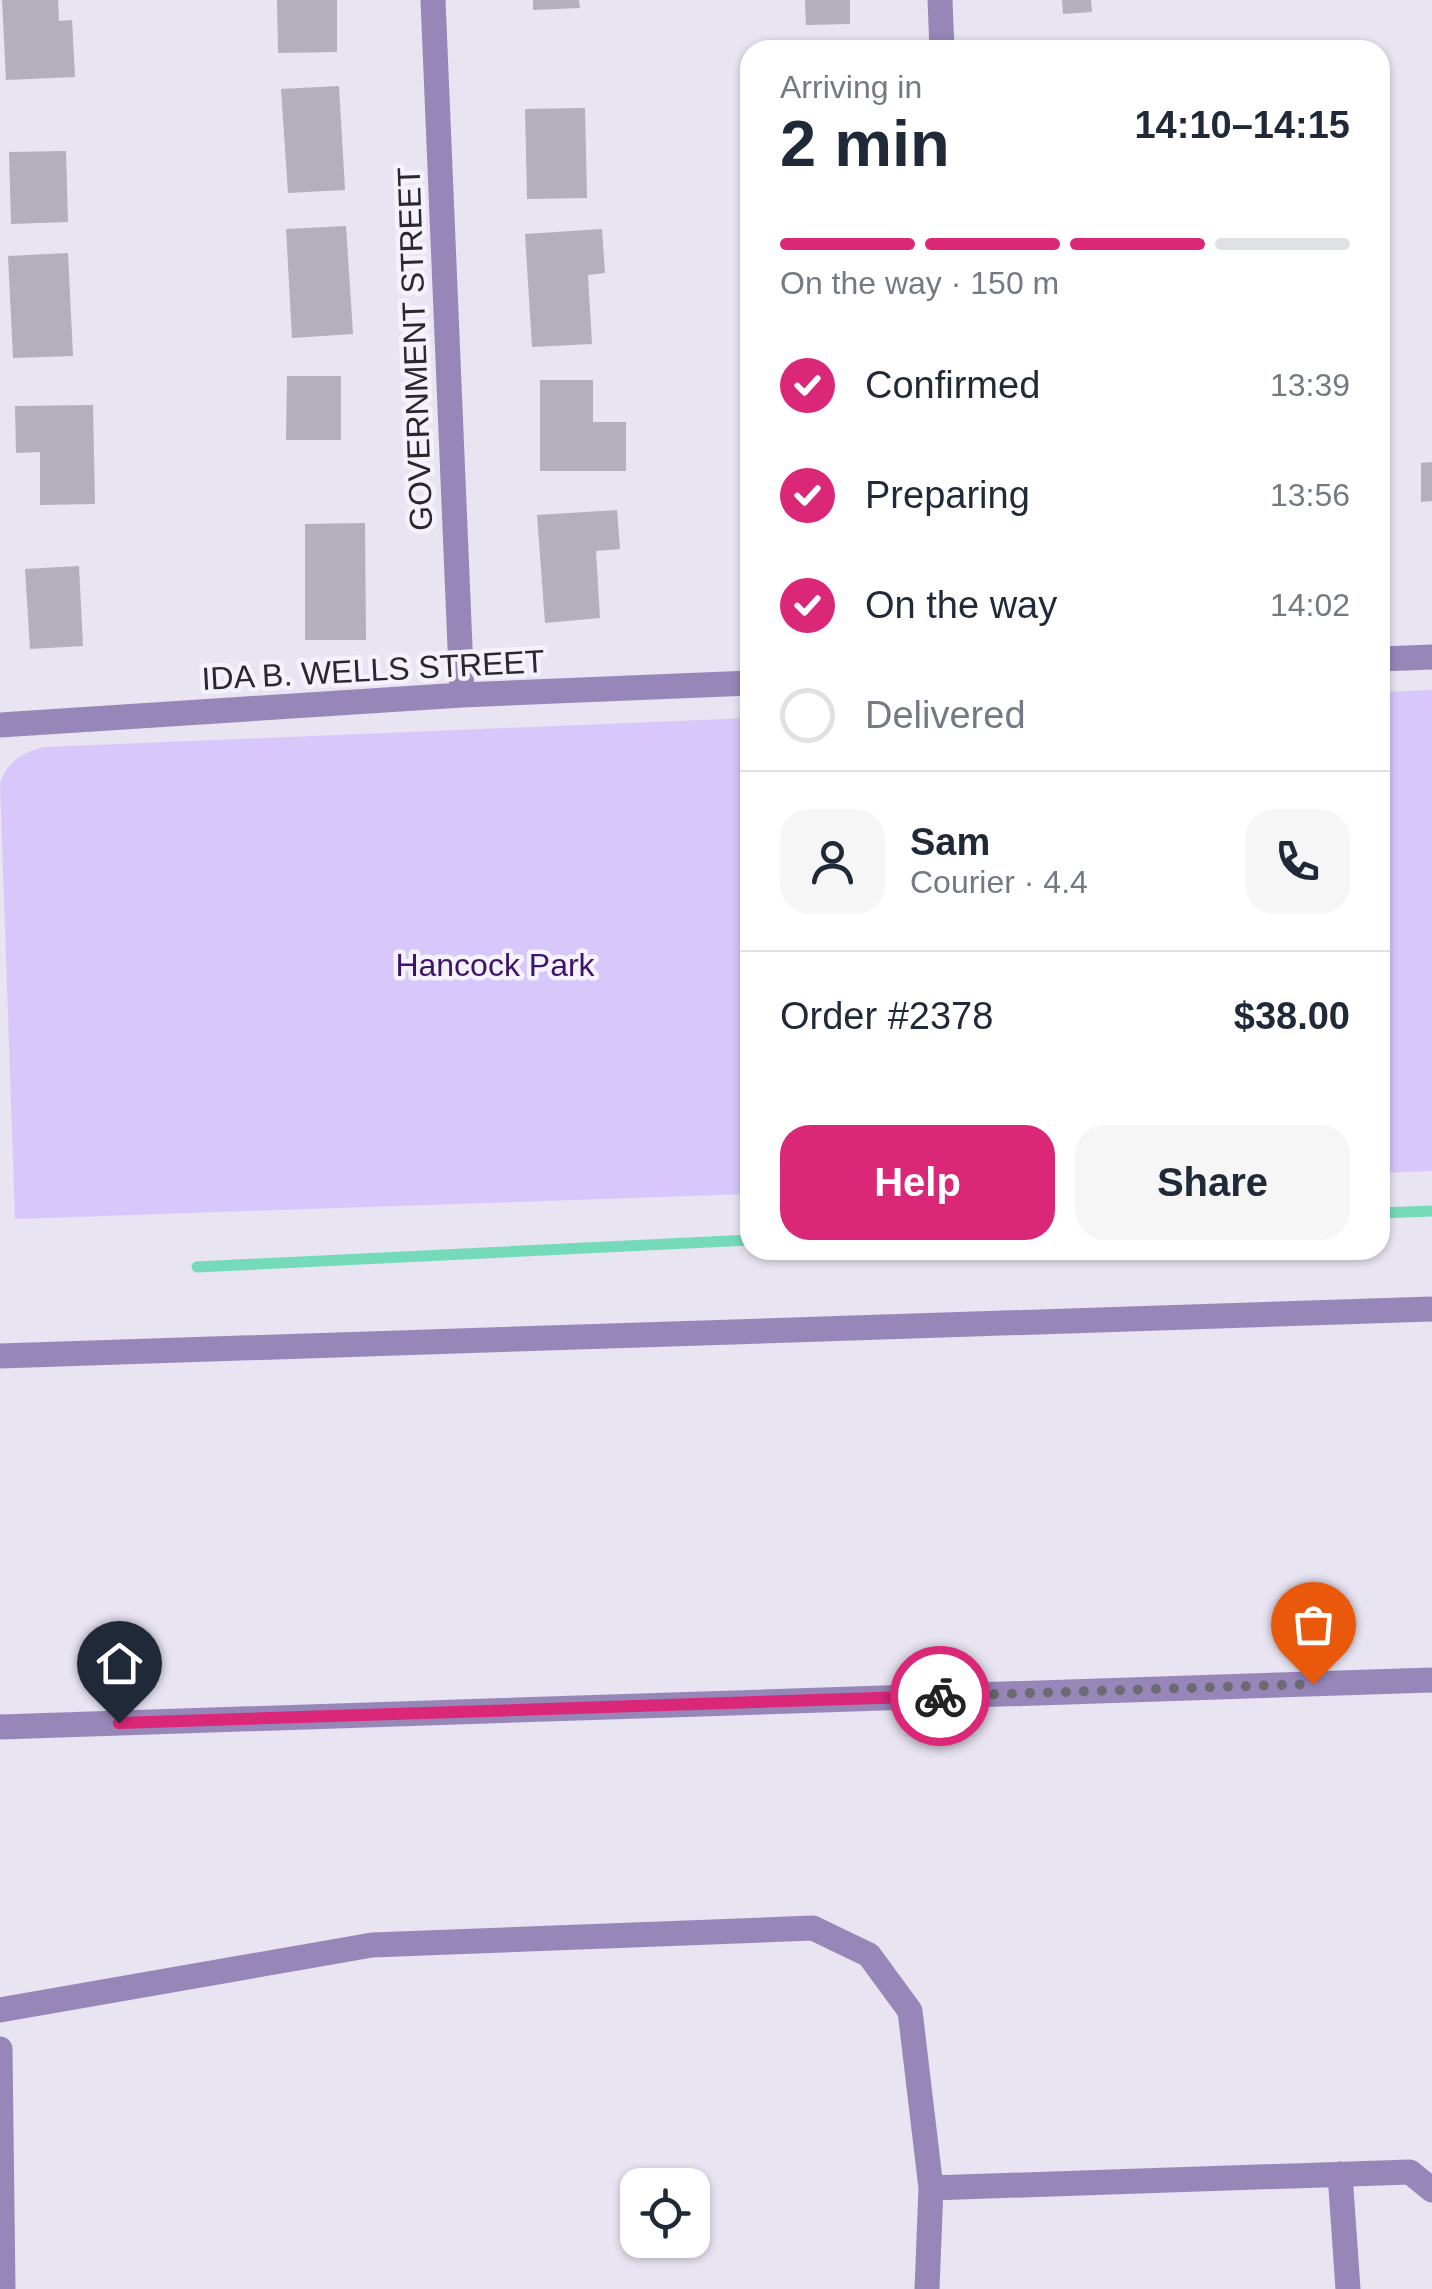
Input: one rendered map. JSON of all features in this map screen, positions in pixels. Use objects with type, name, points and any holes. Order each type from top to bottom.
[{"type":"street","name":"GOVERNMENT STREET","points":[[433,0],[462,696]]},
{"type":"street","points":[[940,0],[942,40]]},
{"type":"street","points":[[1390,659],[1432,657]]},
{"type":"street","name":"IDA B. WELLS STREET","points":[[0,725],[462,696],[740,683]]},
{"type":"street","points":[[0,1356],[1432,1309]]},
{"type":"street","points":[[0,1727],[1432,1680]]},
{"type":"street","points":[[0,2010],[372,1945],[813,1928],[868,1955],[910,2011],[930,2188],[927,2289]]},
{"type":"street","points":[[0,2050],[3,2289]]},
{"type":"street","points":[[930,2188],[1410,2172],[1432,2190]]},
{"type":"street","points":[[1340,2174],[1348,2289]]},
{"type":"green space","points":[[1432,690],[1432,1171],[1390,1173],[1390,692]]},
{"type":"green space","name":"Hancock Park","points":[[740,718],[740,1194],[15,1219],[0,784],[17,759],[45,747]]},
{"type":"building","points":[[2,0],[58,0],[59,21],[72,20],[75,77],[6,80]]},
{"type":"building","points":[[277,0],[337,0],[337,52],[278,53]]},
{"type":"building","points":[[533,0],[579,0],[580,8],[533,10]]},
{"type":"building","points":[[805,0],[850,0],[850,24],[806,25]]},
{"type":"building","points":[[1062,0],[1091,0],[1092,12],[1063,14]]},
{"type":"building","points":[[339,86],[345,190],[288,193],[281,89]]},
{"type":"building","points":[[585,108],[587,198],[527,199],[525,109]]},
{"type":"building","points":[[66,151],[68,222],[11,224],[9,152]]},
{"type":"building","points":[[346,226],[353,334],[292,338],[286,229]]},
{"type":"building","points":[[602,229],[605,273],[588,275],[592,344],[532,347],[525,234]]},
{"type":"building","points":[[68,253],[73,356],[13,358],[8,256]]},
{"type":"building","points":[[287,376],[341,376],[341,440],[286,440]]},
{"type":"building","points":[[540,380],[593,380],[593,422],[626,422],[626,471],[540,471]]},
{"type":"building","points":[[93,405],[95,504],[40,505],[40,452],[16,453],[15,406]]},
{"type":"building","points":[[1432,462],[1432,501],[1421,502],[1421,463]]},
{"type":"building","points":[[617,510],[620,549],[596,551],[600,618],[545,623],[537,515]]},
{"type":"building","points":[[365,523],[366,640],[305,640],[305,524]]},
{"type":"building","points":[[79,566],[83,646],[30,649],[25,569]]},
{"type":"waterway","points":[[1390,1213],[1432,1211]]},
{"type":"waterway","points":[[197,1267],[740,1240]]},
{"type":"way so far","points":[[940,1696],[1313,1684]]},
{"type":"route","points":[[119,1723],[940,1696]]}]
